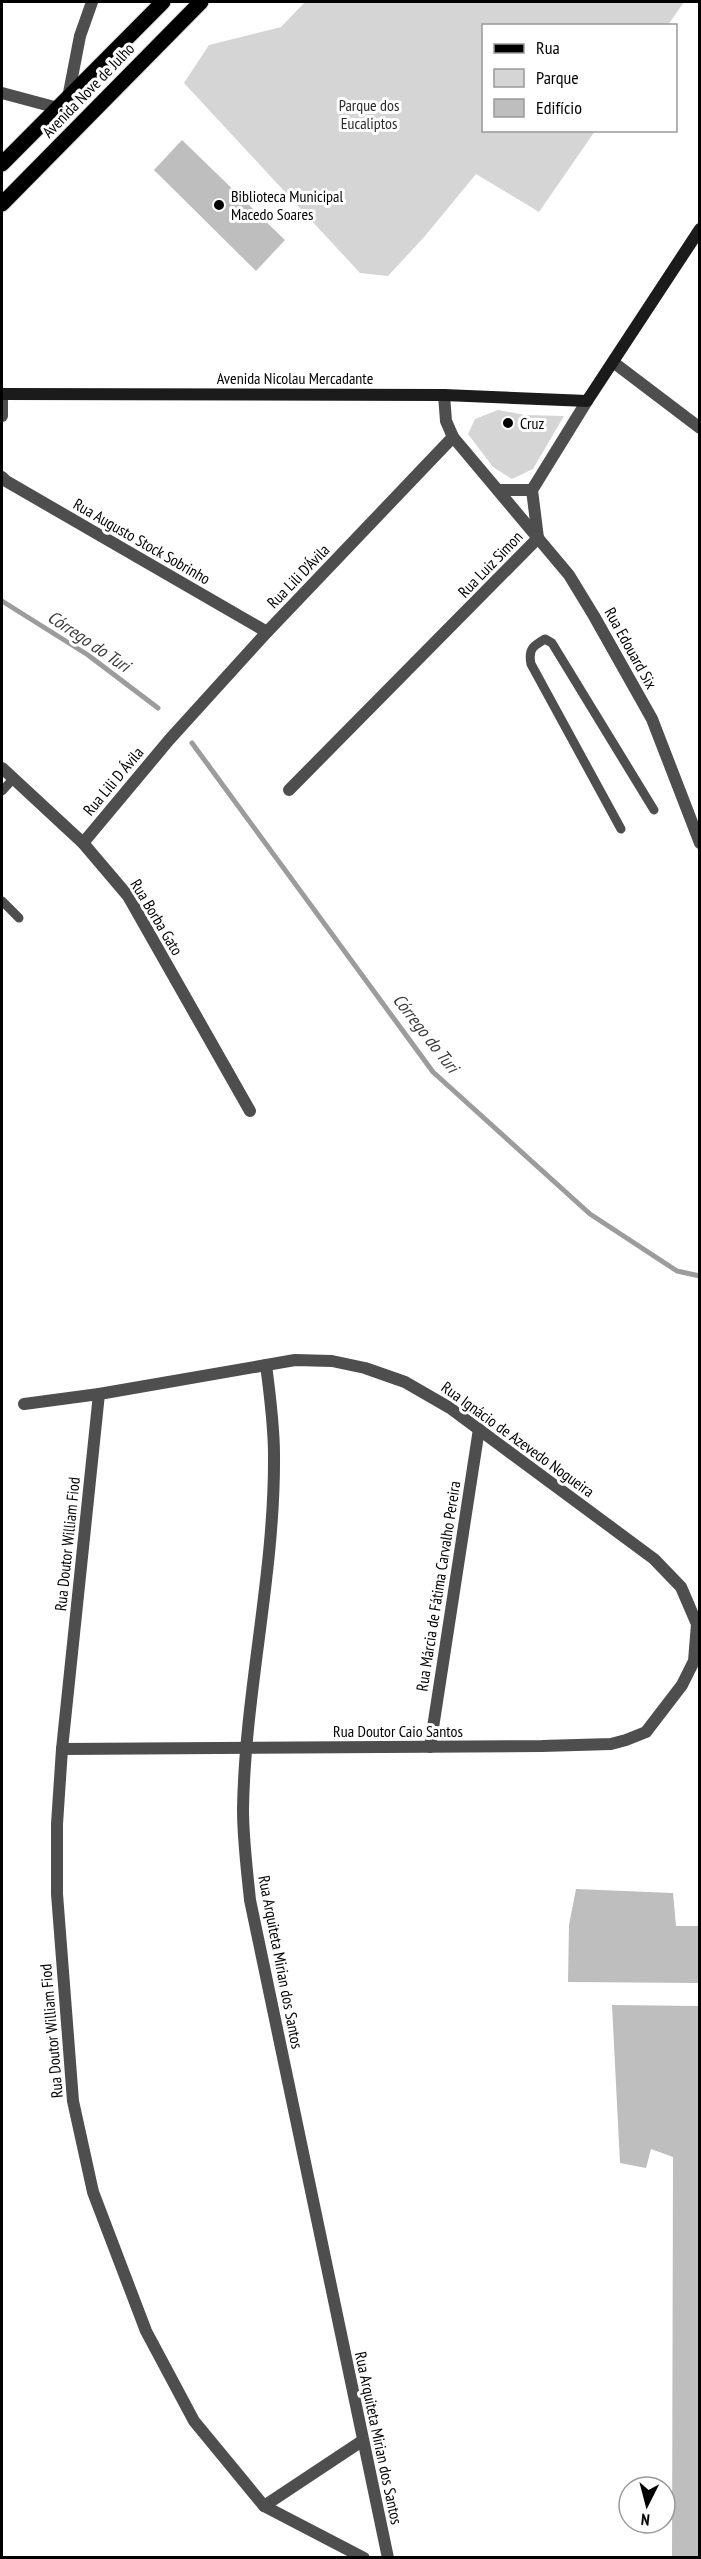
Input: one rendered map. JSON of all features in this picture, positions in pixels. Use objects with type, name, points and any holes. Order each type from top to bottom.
[{"type":"main road","name":"Avenida Nove de Julho","points":[[2,164],[163,2]]},
{"type":"main road","name":"Avenida Nove de Julho","points":[[2,204],[201,2]]},
{"type":"main road","points":[[63,103],[69,135]]},
{"type":"main road","points":[[587,401],[699,230]]},
{"type":"main road","name":"Avenida Nicolau Mercadante","points":[[2,394],[444,395],[587,401]]},
{"type":"street","points":[[2,93],[63,103],[80,36],[92,2]]},
{"type":"street","points":[[613,362],[699,428]]},
{"type":"street","points":[[2,394],[2,416]]},
{"type":"street","points":[[444,395],[446,421],[453,436]]},
{"type":"street","points":[[498,490],[532,490],[587,401]]},
{"type":"street","name":"Rua Edouard Six","points":[[453,436],[569,575],[652,719],[699,843]]},
{"type":"street","name":"Rua Lili D'Ávila","points":[[169,740],[267,632],[453,436]]},
{"type":"street","name":"Rua Augusto Stock Sobrinho","points":[[2,477],[6,482],[267,632]]},
{"type":"street","name":"Rua Luiz Simon","points":[[289,790],[538,538],[532,490]]},
{"type":"street","name":"Rua Lili D Ávila","points":[[83,843],[169,740]]},
{"type":"street","name":"Rua Borba Gato","points":[[2,768],[83,843],[128,896],[250,1111]]},
{"type":"street","name":"Rua Ignácio de Azevedo Nogueira","points":[[24,1404],[99,1394],[295,1360],[323,1361],[365,1368],[405,1382],[450,1408],[654,1559],[681,1587],[698,1624],[697,1661]]},
{"type":"street","name":"Rua Arquiteta Mirian dos Santos","points":[[266,1365],[273,1419],[273,1500],[247,1748],[243,1810],[250,1900],[388,2558]]},
{"type":"street","name":"Rua Doutor William Fiod","points":[[99,1394],[62,1749],[57,1824],[57,1894],[73,2101],[93,2192],[146,2331],[194,2421],[264,2506],[364,2558]]},
{"type":"street","name":"Rua Márcia de Fátima Carvalho Pereira","points":[[430,1747],[479,1429]]},
{"type":"street","name":"Rua Doutor Caio Santos","points":[[62,1749],[594,1745],[626,1740],[646,1732],[662,1714],[697,1661]]},
{"type":"street","points":[[264,2506],[362,2441]]},
{"type":"lane","points":[[621,829],[531,664],[529,654],[533,646],[545,639],[552,643],[654,810]]},
{"type":"lane","points":[[2,791],[13,778]]},
{"type":"lane","points":[[2,901],[19,918]]},
{"type":"green space","name":"Parque dos Eucaliptos","points":[[305,2],[684,2],[669,24],[482,24],[482,132],[594,132],[539,212],[476,174],[425,236],[388,276],[360,273],[184,83],[209,45],[281,27]]},
{"type":"green space","points":[[498,410],[525,415],[564,416],[533,469],[512,479],[493,467],[468,434],[475,419]]},
{"type":"building","name":"Biblioteca Municipal Macedo Soares","points":[[182,140],[285,240],[256,271],[154,170]]},
{"type":"building","points":[[576,1889],[673,1893],[676,1926],[699,1926],[699,1983],[568,1982],[569,1925]]},
{"type":"building","points":[[612,2005],[699,2006],[699,2558],[672,2558],[672,2535],[677,2535],[677,2475],[672,2475],[673,2157],[651,2149],[646,2168],[620,2163]]},
{"type":"waterway","name":"Córrego do Turi","points":[[2,601],[88,655],[158,708]]},
{"type":"waterway","name":"Córrego do Turi","points":[[192,743],[433,1072],[590,1214],[677,1271],[700,1276]]},
{"type":"place","name":"Biblioteca Municipal Macedo Soares","points":[[219,205]]},
{"type":"place","name":"Cruz","points":[[508,423]]}]
